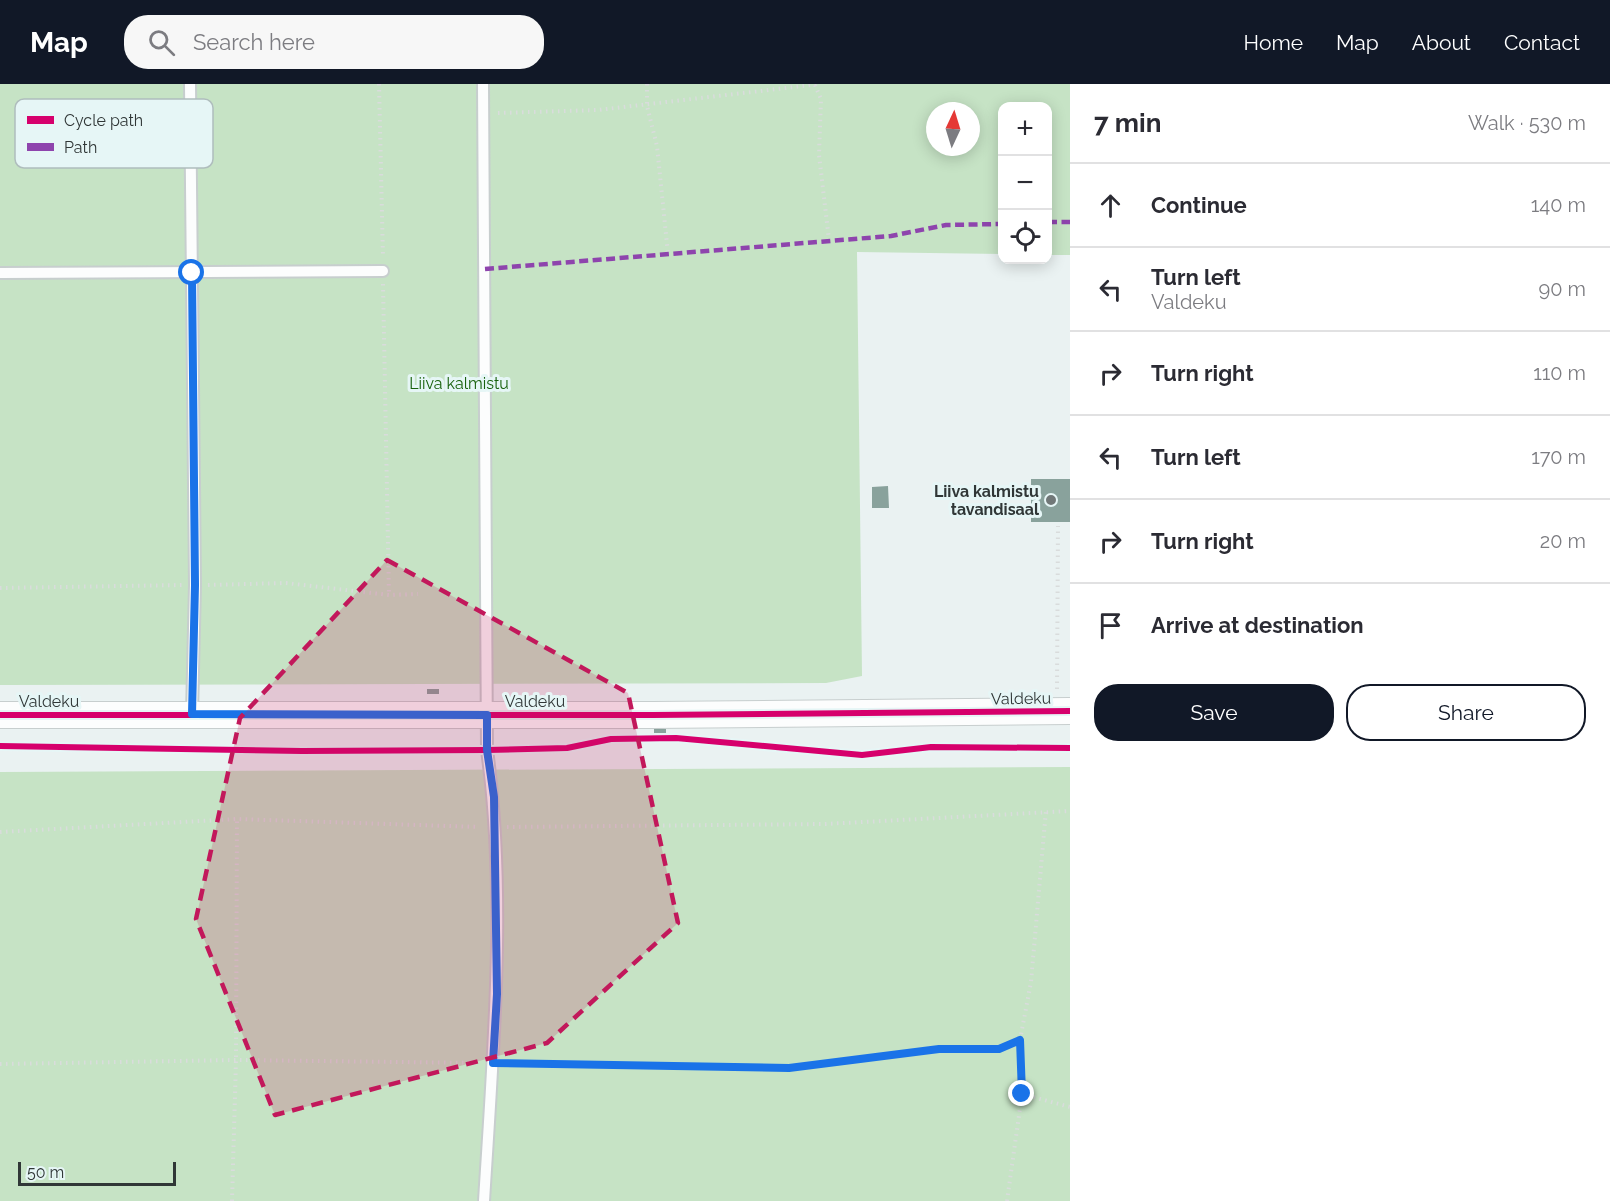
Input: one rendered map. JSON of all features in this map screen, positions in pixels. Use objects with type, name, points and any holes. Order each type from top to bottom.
[{"type":"street","name":"Valdeku","points":[[0,715],[487,715],[1066,700]]},
{"type":"lane","points":[[190,84],[190,99]]},
{"type":"lane","points":[[483,84],[487,750],[494,797],[497,994],[484,1201]]},
{"type":"lane","points":[[191,168],[195,585],[192,714]]},
{"type":"lane","points":[[0,273],[383,271]]},
{"type":"path","points":[[380,84],[390,595]]},
{"type":"path","points":[[647,84],[647,106],[657,146],[668,254]]},
{"type":"path","points":[[815,84],[821,99],[819,155],[829,240]]},
{"type":"path","points":[[483,112],[527,114],[647,106],[820,84]]},
{"type":"path","points":[[1058,526],[1056,689],[1066,700]]},
{"type":"path","points":[[1007,1201],[1022,1094],[1020,1040],[1031,982],[1046,810]]},
{"type":"path","points":[[0,832],[237,819],[494,828],[825,824],[1046,810],[1070,811]]},
{"type":"path","points":[[232,1201],[236,1060],[237,819]]},
{"type":"path","points":[[0,1064],[236,1060],[789,1068],[939,1049],[999,1049],[1020,1040]]},
{"type":"path","points":[[1022,1094],[1070,1107]]},
{"type":"highlighted area","points":[[387,560],[628,693],[678,923],[547,1043],[275,1115],[196,919],[240,718]]},
{"type":"green space","name":"Liiva kalmistu","points":[[0,84],[1070,84],[1070,255],[1052,255],[1052,102],[998,102],[998,254],[857,252],[862,676],[826,683],[0,685]]},
{"type":"green space","points":[[1070,767],[1070,1201],[0,1201],[0,772]]},
{"type":"building","name":"Liiva kalmistu tavandisaal","points":[[1031,479],[1070,479],[1070,522],[1031,522]]},
{"type":"building","points":[[888,486],[889,508],[872,508],[872,487]]},
{"type":"building","points":[[427,689],[439,689],[439,694],[427,694]]},
{"type":"building","points":[[654,728],[666,729],[666,733],[654,733]]},
{"type":"marked path","points":[[1052,222],[1070,222]]},
{"type":"marked path","points":[[485,269],[891,236],[946,225],[998,224]]},
{"type":"cycle path","points":[[0,715],[653,715],[1070,711]]},
{"type":"cycle path","points":[[0,746],[302,751],[487,750],[567,748],[611,739],[676,738],[862,755],[931,747],[1070,748]]},
{"type":"place","name":"Liiva kalmistu tavandisaal","points":[[1051,500]]},
{"type":"route","points":[[192,273],[195,585],[192,714],[487,715],[487,750],[494,797],[497,994],[493,1063],[789,1068],[939,1049],[999,1049],[1020,1040],[1022,1094]]}]
